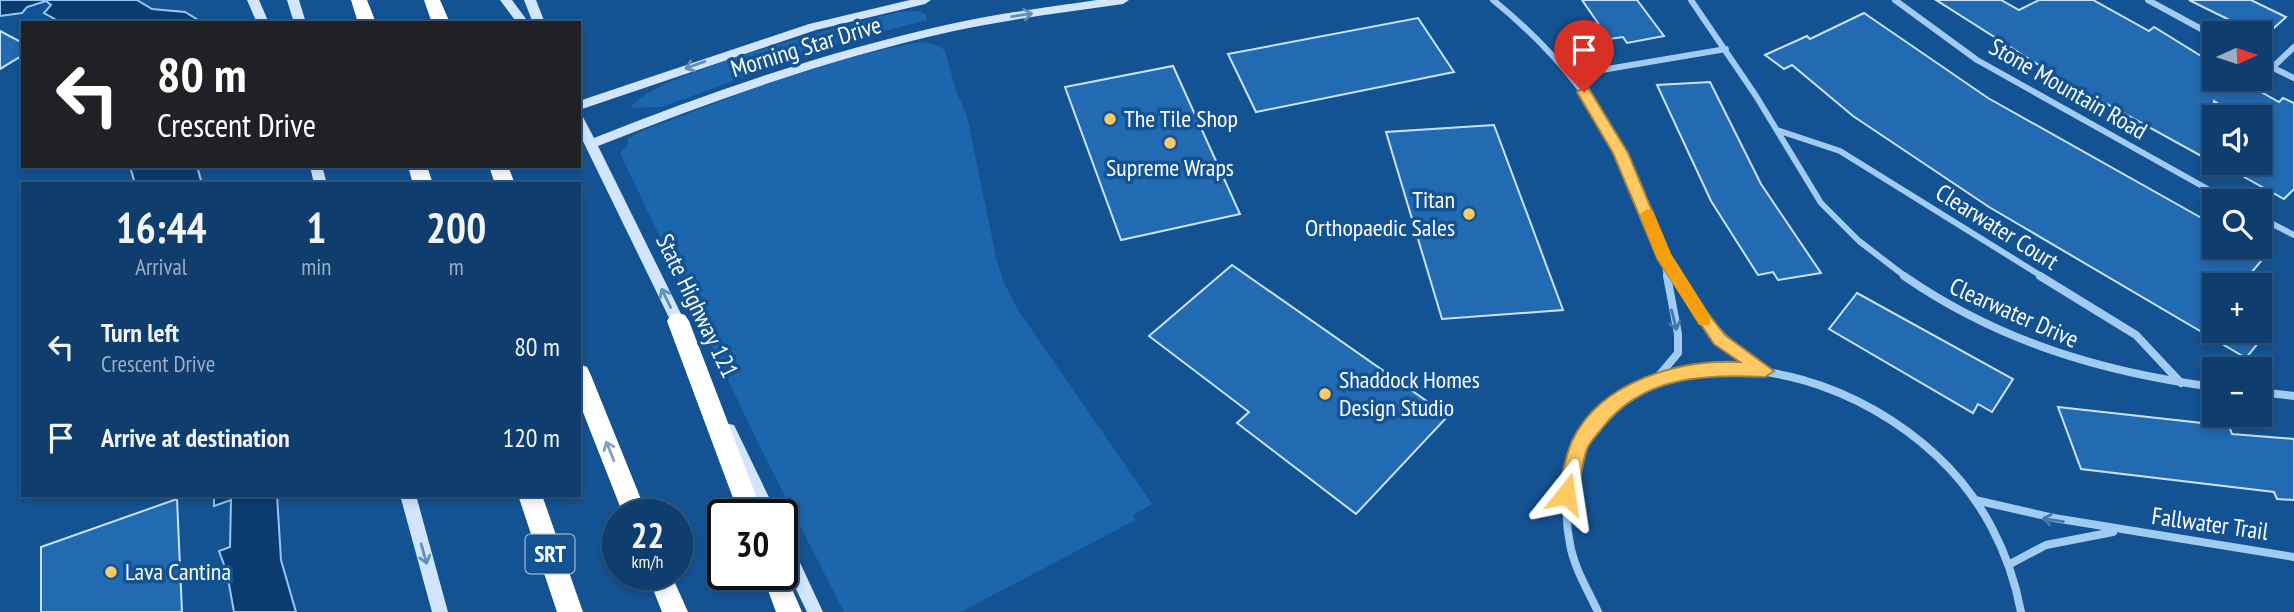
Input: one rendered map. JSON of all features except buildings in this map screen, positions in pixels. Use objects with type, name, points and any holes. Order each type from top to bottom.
[{"type":"highway","points":[[359,0],[366,21]]},
{"type":"highway","points":[[432,0],[440,21]]},
{"type":"highway","points":[[678,321],[745,499]]},
{"type":"highway","points":[[581,378],[629,499]]},
{"type":"highway","name":"SRT","points":[[531,497],[570,612]]},
{"type":"highway","points":[[666,590],[675,612]]},
{"type":"highway","points":[[780,590],[789,612]]},
{"type":"street","points":[[253,0],[261,21]]},
{"type":"street","points":[[293,0],[299,21]]},
{"type":"street","points":[[506,0],[522,21]]},
{"type":"street","points":[[530,0],[538,21]]},
{"type":"street","name":"Morning Star Drive","points":[[581,105],[813,26],[925,0]]},
{"type":"street","name":"Morning Star Drive","points":[[591,144],[660,116],[862,50],[955,27],[1123,0]]},
{"type":"street","points":[[1493,0],[1572,75],[1620,153],[1664,256],[1720,340],[1765,371]]},
{"type":"street","name":"Clearwater Drive","points":[[1691,0],[1726,49],[1814,194],[1865,247],[1930,296],[1987,327],[2076,362],[2134,377],[2202,386]]},
{"type":"street","name":"Stone Mountain Road","points":[[1895,0],[1978,60],[2208,189]]},
{"type":"street","points":[[2148,0],[2202,29]]},
{"type":"street","points":[[2294,47],[2272,68],[2294,78]]},
{"type":"street","points":[[1572,75],[1726,49]]},
{"type":"street","name":"State Highway 121","points":[[581,124],[762,499]]},
{"type":"street","name":"Clearwater Court","points":[[1776,130],[1840,150],[2136,335],[2181,383]]},
{"type":"street","points":[[2272,224],[2294,235]]},
{"type":"street","points":[[1657,378],[1678,352],[1678,334],[1669,299],[1664,256]]},
{"type":"street","points":[[1598,612],[1572,553],[1566,494],[1580,443],[1611,404],[1657,378],[1713,368],[1765,371],[1819,384],[1872,409],[1922,443],[1965,485],[1997,534],[2016,579],[2021,612]]},
{"type":"street","points":[[2272,393],[2294,396]]},
{"type":"street","points":[[409,497],[440,612]]},
{"type":"street","name":"Fallwater Trail","points":[[1975,500],[2036,517],[2120,531],[2218,542],[2294,557]]},
{"type":"street","name":"Fallwater Trail","points":[[2010,564],[2028,551],[2047,543],[2120,531]]},
{"type":"street","points":[[798,576],[815,612]]},
{"type":"shaded area","points":[[0,0],[137,0],[152,9],[185,12],[200,21],[58,21],[44,13],[51,5],[46,1],[27,7],[22,13],[0,16]]},
{"type":"shaded area","points":[[919,11],[926,14],[927,20],[835,44],[662,107],[630,108],[646,94],[712,66],[898,12]]},
{"type":"shaded area","points":[[923,42],[940,46],[945,51],[956,91],[967,116],[996,257],[1004,283],[1018,310],[1152,504],[1133,515],[1135,520],[961,612],[844,612],[798,522],[798,499],[786,499],[620,153],[628,144],[628,139],[637,133],[814,68]]},
{"type":"shaded area","points":[[131,168],[198,168],[201,182],[134,182]]},
{"type":"shaded area","points":[[214,497],[277,497],[281,560],[296,612],[234,612],[227,573],[219,551],[230,547],[231,500],[214,506]]},
{"type":"slow traffic","points":[[1647,214],[1664,256],[1704,320]]},
{"type":"place","name":"The Tile Shop","points":[[1110,119]]},
{"type":"place","name":"Supreme Wraps","points":[[1170,143]]},
{"type":"place","name":"Titan Orthopaedic Sales","points":[[1469,214]]},
{"type":"place","name":"Shaddock Homes Design Studio","points":[[1325,394]]},
{"type":"place","name":"Lava Cantina","points":[[111,572]]},
{"type":"route","points":[[1566,494],[1580,443],[1611,404],[1657,378],[1713,368],[1765,371],[1720,340],[1701,316],[1664,256],[1620,153],[1584,92]]}]
